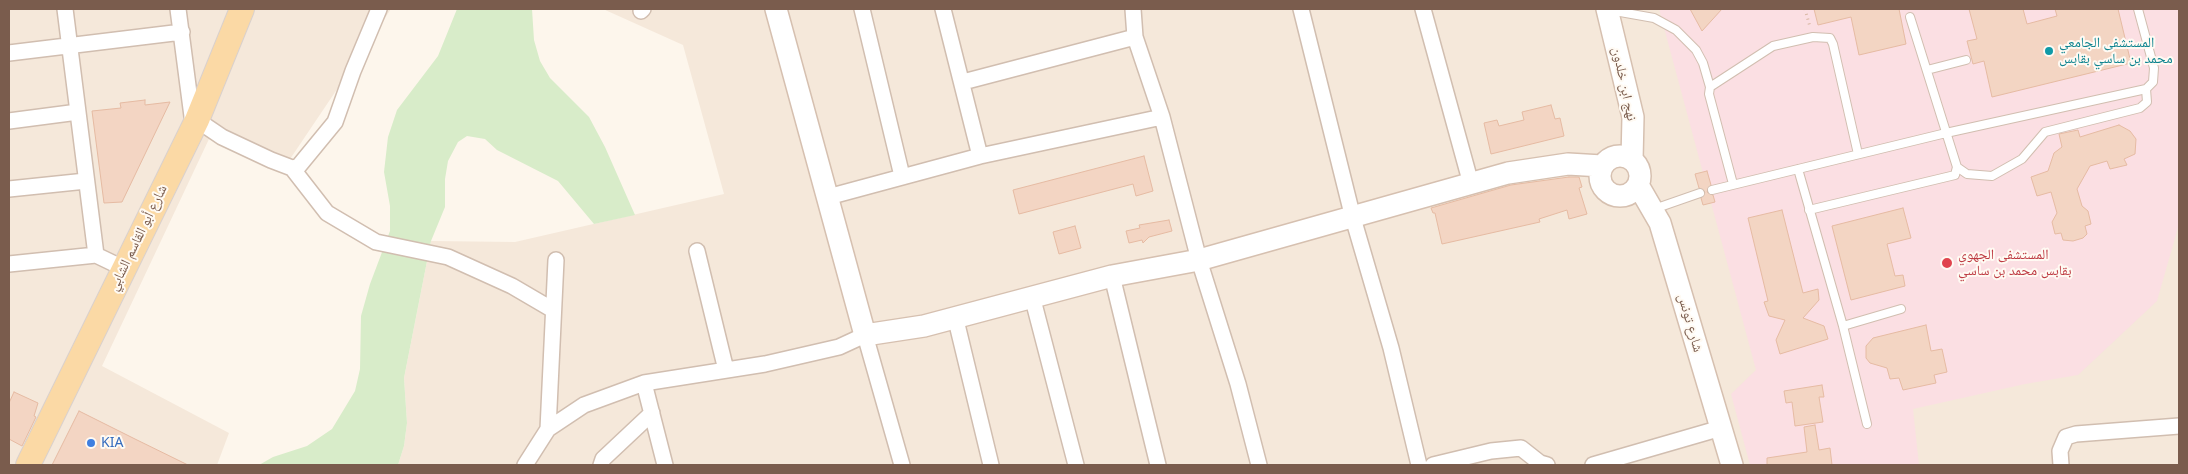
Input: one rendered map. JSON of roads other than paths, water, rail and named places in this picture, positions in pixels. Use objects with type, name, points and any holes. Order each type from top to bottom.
[{"type":"main road","name":"شارع أبو القاسم الشابي","points":[[28,465],[195,123],[242,9]]},
{"type":"street","points":[[65,9],[96,256]]},
{"type":"street","points":[[178,9],[195,123],[292,168],[327,213],[376,242],[448,257],[512,286],[553,310]]},
{"type":"street","points":[[292,168],[298,167],[336,122],[353,71],[379,9]]},
{"type":"street","points":[[776,9],[902,465]]},
{"type":"street","points":[[862,9],[902,176]]},
{"type":"street","points":[[943,9],[963,82],[980,156]]},
{"type":"street","points":[[1133,9],[1136,37],[1162,117],[1199,260],[1238,384],[1259,465]]},
{"type":"street","points":[[1301,9],[1353,218],[1391,348],[1419,465]]},
{"type":"street","points":[[1423,9],[1471,184]]},
{"type":"street","name":"نهج ابن خلدون","points":[[1607,9],[1633,117],[1632,160]]},
{"type":"street","points":[[9,53],[182,32]]},
{"type":"street","points":[[963,82],[1136,37]]},
{"type":"street","points":[[9,121],[78,112]]},
{"type":"street","points":[[828,197],[980,156],[1162,117]]},
{"type":"street","points":[[1619,155],[1632,160],[1640,171],[1638,185],[1626,195],[1610,194],[1600,182],[1602,166],[1606,160],[1619,155]]},
{"type":"street","points":[[525,465],[548,429],[584,405],[644,383],[765,364],[839,348],[865,335],[924,326],[955,316],[1112,276],[1199,260],[1471,184],[1543,167],[1568,164],[1602,166]]},
{"type":"street","points":[[9,189],[86,181]]},
{"type":"street","name":"شارع تونس","points":[[1638,185],[1654,209],[1666,242],[1732,465]]},
{"type":"street","points":[[697,250],[726,370]]},
{"type":"street","points":[[9,264],[96,256],[123,268]]},
{"type":"street","points":[[548,429],[556,260]]},
{"type":"street","points":[[1112,276],[1158,465]]},
{"type":"street","points":[[1032,296],[1076,465]]},
{"type":"street","points":[[955,316],[991,465]]},
{"type":"street","points":[[644,383],[665,465]]},
{"type":"street","points":[[601,465],[603,458],[652,413]]},
{"type":"street","points":[[2061,465],[2060,451],[2066,437],[2076,434],[2179,426]]},
{"type":"street","points":[[1593,465],[1721,428]]},
{"type":"street","points":[[1433,465],[1491,451],[1521,448],[1540,463],[1548,465]]},
{"type":"lane","points":[[1607,9],[1654,18],[1676,30],[1696,50],[1703,62],[1710,87],[1709,94],[1733,184]]},
{"type":"lane","points":[[1712,190],[1946,133],[2146,89],[2153,82],[2154,68],[2138,9]]},
{"type":"lane","points":[[1810,210],[1955,174],[1956,167],[1910,17]]},
{"type":"lane","points":[[1710,87],[1773,46],[1813,37],[1830,38],[1833,44],[1858,154]]},
{"type":"lane","points":[[1927,70],[1966,60]]},
{"type":"lane","points":[[1956,167],[1967,174],[1992,176],[2022,159],[2046,132],[2140,108],[2147,102],[2146,89]]},
{"type":"lane","points":[[1798,169],[1843,326],[1867,424]]},
{"type":"lane","points":[[1654,209],[1700,193]]},
{"type":"lane","points":[[1843,326],[1901,309]]},
{"type":"place","name":"المستشفى الجامعي محمد بن ساسي بقابس","points":[[2049,51]]},
{"type":"place","name":"المستشفى الجهوي بقابس محمد بن ساسي","points":[[1947,263]]},
{"type":"place","name":"KIA","points":[[91,443]]}]
